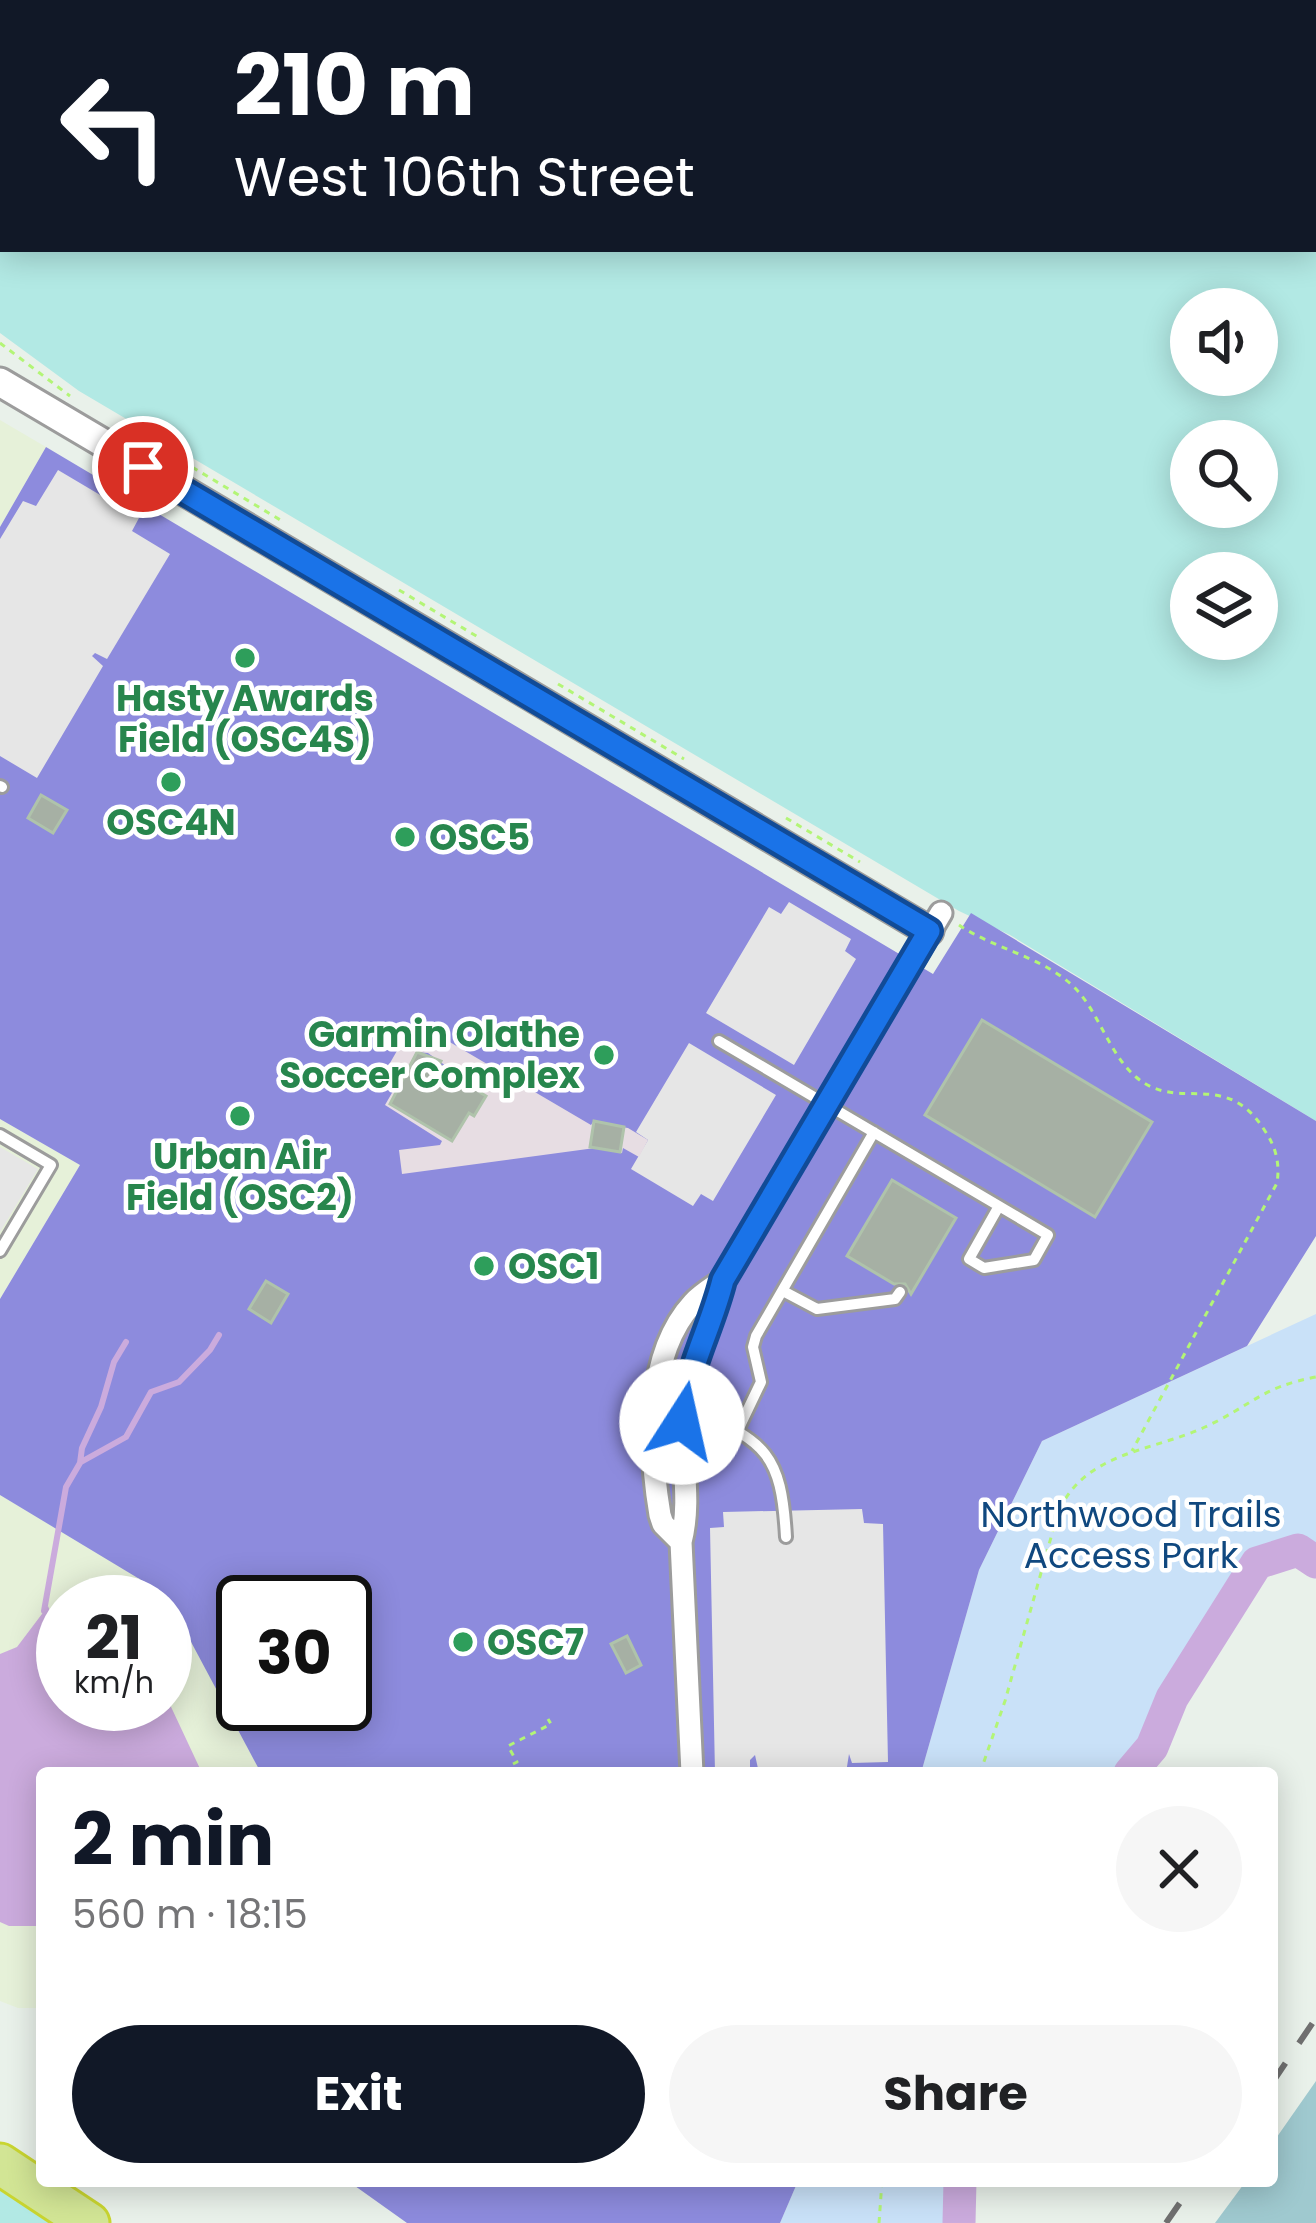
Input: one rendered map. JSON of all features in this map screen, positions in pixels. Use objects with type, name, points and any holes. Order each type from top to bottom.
[{"type":"highway","points":[[0,2164],[89,2223]]},
{"type":"street","points":[[0,382],[935,922],[723,1280],[714,1319],[690,1372],[682,1440],[688,1516],[681,1542],[692,1767]]},
{"type":"street","points":[[681,1542],[663,1524],[658,1501],[656,1398],[662,1364],[683,1318],[692,1303],[723,1280]]},
{"type":"lane","points":[[719,1041],[826,1105],[874,1132],[1048,1235],[1034,1260],[984,1268],[969,1259],[999,1206]]},
{"type":"lane","points":[[738,1430],[761,1382],[753,1347],[756,1336],[874,1132]]},
{"type":"lane","points":[[0,1135],[51,1165],[0,1251]]},
{"type":"lane","points":[[782,1291],[817,1309],[895,1299],[899,1292]]},
{"type":"lane","points":[[683,1404],[760,1445],[784,1491],[786,1537]]},
{"type":"path","points":[[982,1767],[1057,1516],[1070,1490],[1120,1456],[1199,1430],[1273,1386],[1316,1377]]},
{"type":"path","points":[[513,1765],[517,1762],[508,1746],[551,1724],[548,1719]]},
{"type":"path","points":[[879,2223],[882,2187]]},
{"type":"shaded area","points":[[0,252],[1316,252],[1316,1121],[1010,935],[959,911],[79,391],[0,333]]},
{"type":"shaded area","points":[[0,420],[46,447],[0,527]]},
{"type":"shaded area","name":"Garmin Olathe Soccer Complex","points":[[46,447],[933,974],[971,913],[1316,1121],[1316,1236],[1247,1346],[1042,1441],[979,1570],[923,1767],[258,1767],[239,1731],[372,1731],[372,1575],[216,1575],[216,1689],[192,1644],[192,1575],[133,1575],[0,1495],[0,1299],[80,1165],[0,1119],[0,527]]},
{"type":"shaded area","points":[[58,470],[139,518],[132,531],[170,554],[107,659],[92,656],[103,666],[37,778],[0,756],[0,539],[23,501],[36,506]]},
{"type":"shaded area","points":[[789,902],[851,939],[845,951],[856,959],[794,1065],[706,1013],[769,907],[781,914]]},
{"type":"shaded area","points":[[414,1021],[591,1125],[628,1128],[648,1140],[639,1157],[623,1148],[622,1153],[595,1148],[402,1174],[399,1150],[442,1141],[385,1105],[404,1072],[390,1063]],"holes":[[[416,1052],[428,1053],[464,1079],[468,1073],[486,1084],[481,1093],[486,1097],[475,1115],[469,1113],[453,1140],[390,1104]]]},
{"type":"shaded area","points":[[689,1043],[776,1095],[713,1201],[701,1194],[693,1206],[631,1169],[648,1140],[636,1132]]},
{"type":"shaded area","points":[[0,1119],[80,1165],[0,1299]]},
{"type":"shaded area","points":[[0,1147],[38,1169],[0,1232]]},
{"type":"shaded area","points":[[0,1495],[134,1575],[36,1575],[36,1731],[192,1731],[192,1643],[216,1688],[216,1731],[239,1731],[258,1767],[36,1767],[36,2008],[0,2001]]},
{"type":"shaded area","points":[[862,1509],[864,1523],[883,1524],[888,1762],[852,1763],[849,1754],[847,1767],[758,1767],[755,1755],[750,1767],[715,1767],[710,1528],[724,1527],[723,1512]]},
{"type":"shaded area","points":[[36,1622],[36,1731],[182,1731],[199,1767],[36,1767],[36,1926],[0,1922],[0,1654],[17,1647]]},
{"type":"shaded area","points":[[1316,2081],[1316,2223],[1215,2223],[1242,2187],[1278,2187],[1278,2135]]},
{"type":"shaded area","points":[[0,2182],[62,2223],[0,2223]]},
{"type":"shaded area","points":[[356,2187],[795,2187],[780,2223],[407,2223]]},
{"type":"green space","name":"Northwood Trails Access Park","points":[[1316,1314],[1316,1562],[1298,1550],[1257,1563],[1172,1698],[1152,1747],[1135,1767],[923,1767],[979,1570],[1042,1441]]},
{"type":"green space","points":[[795,2187],[960,2187],[959,2223],[780,2223]]},
{"type":"building","points":[[41,795],[67,810],[53,833],[28,818]]},
{"type":"building","points":[[982,1020],[1152,1122],[1095,1217],[925,1115]]},
{"type":"building","points":[[417,1052],[441,1061],[439,1065],[486,1096],[452,1141],[390,1104]]},
{"type":"building","points":[[594,1121],[624,1127],[620,1152],[590,1147]]},
{"type":"building","points":[[892,1180],[956,1218],[911,1294],[905,1284],[894,1284],[847,1256]]},
{"type":"building","points":[[266,1281],[288,1294],[271,1323],[249,1309]]},
{"type":"building","points":[[627,1636],[641,1665],[626,1673],[611,1644]]},
{"type":"waterway","points":[[81,1462],[126,1437],[151,1392],[179,1382],[219,1335]]},
{"type":"waterway","points":[[50,1575],[66,1487],[80,1463],[114,1362],[126,1342]]},
{"type":"waterway","points":[[1135,1767],[1152,1747],[1172,1698],[1257,1563],[1298,1550],[1316,1562]]},
{"type":"waterway","points":[[959,2223],[960,2187]]},
{"type":"railway","points":[[1278,2074],[1316,2018]]},
{"type":"railway","points":[[1166,2223],[1191,2187]]},
{"type":"place","name":"Hasty Awards Field (OSC4S)","points":[[245,658]]},
{"type":"place","name":"OSC4N","points":[[171,782]]},
{"type":"place","name":"OSC5","points":[[405,837]]},
{"type":"place","name":"Garmin Olathe Soccer Complex","points":[[604,1055]]},
{"type":"place","name":"Urban Air Field (OSC2)","points":[[240,1116]]},
{"type":"place","name":"OSC1","points":[[484,1266]]},
{"type":"place","name":"OSC7","points":[[463,1642]]},
{"type":"route","points":[[143,467],[929,931],[723,1280],[714,1319],[690,1372],[682,1422]]}]
